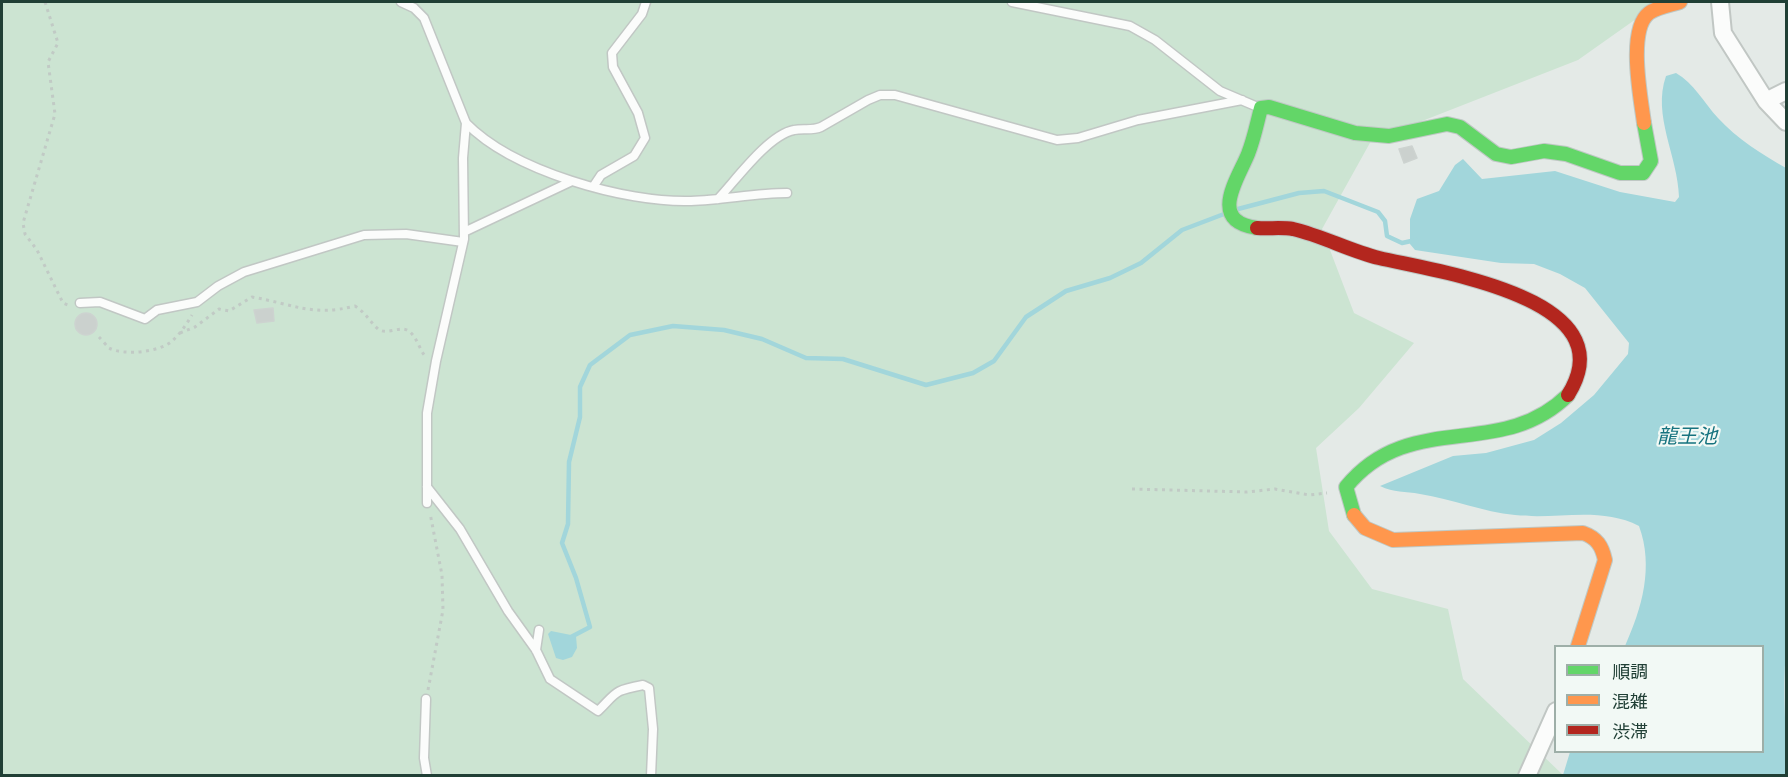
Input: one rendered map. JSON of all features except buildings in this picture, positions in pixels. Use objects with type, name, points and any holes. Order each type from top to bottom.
[{"type":"street","points":[[1578,645],[1605,560],[1604,549],[1594,536],[1583,533],[1393,540],[1377,536],[1358,524],[1347,504],[1346,491],[1346,487],[1365,465],[1388,453],[1420,441],[1522,426],[1551,411],[1569,394],[1579,376],[1583,355],[1575,334],[1536,303],[1455,277],[1349,250],[1290,228],[1251,229],[1234,218],[1228,204],[1231,191],[1249,152],[1261,108],[1292,113],[1355,133],[1389,136],[1447,124],[1460,127],[1496,154],[1511,157],[1545,151],[1566,154],[1620,173],[1643,173],[1651,160],[1639,89],[1640,25],[1647,14],[1680,2]]},
{"type":"street","points":[[1720,2],[1722,33],[1766,101],[1786,122]]},
{"type":"street","points":[[1766,101],[1786,91]]},
{"type":"street","points":[[1527,776],[1554,715]]},
{"type":"lane","points":[[402,2],[414,8],[424,18],[466,123],[478,135],[507,152],[570,182],[593,187],[690,201],[751,193],[787,193]]},
{"type":"lane","points":[[593,187],[601,175],[634,156],[645,138],[638,113],[613,67],[612,53],[642,14],[646,2]]},
{"type":"lane","points":[[1012,2],[1131,26],[1155,40],[1220,91],[1261,108]]},
{"type":"lane","points":[[718,199],[778,137],[794,130],[812,130],[821,127],[880,95],[895,95],[1057,140],[1078,138],[1138,120],[1242,100]]},
{"type":"lane","points":[[427,503],[427,413],[436,361],[464,242],[463,158],[466,123]]},
{"type":"lane","points":[[465,232],[570,182]]},
{"type":"lane","points":[[80,303],[100,302],[145,320],[158,310],[197,303],[218,286],[244,272],[364,235],[406,234],[464,242]]},
{"type":"lane","points":[[427,487],[460,529],[508,611],[536,650],[550,679],[598,711],[608,696],[620,689],[643,684],[649,688],[653,729],[651,776]]},
{"type":"lane","points":[[536,650],[538,630]]},
{"type":"lane","points":[[426,699],[424,758],[427,776]]},
{"type":"path","points":[[45,2],[58,44],[48,62],[55,114],[22,223],[25,234],[37,250],[63,303],[70,306],[80,303]]},
{"type":"path","points":[[180,333],[195,327],[219,309],[229,310],[252,297],[304,310],[329,313],[355,306],[368,315],[379,329],[384,331],[401,328],[410,332],[424,356],[436,361]]},
{"type":"path","points":[[99,337],[110,348],[135,352],[168,344],[180,333],[194,312],[197,303]]},
{"type":"path","points":[[1132,489],[1247,492],[1275,489],[1309,495],[1346,491]]},
{"type":"path","points":[[426,699],[443,610],[442,575],[427,503]]},
{"type":"green space","points":[[2,2],[1660,2],[1578,60],[1371,141],[1322,229],[1354,313],[1414,343],[1359,408],[1316,448],[1329,531],[1372,589],[1448,609],[1463,679],[1563,775],[2,776]]},
{"type":"water","name":"龍王池","points":[[1676,73],[1682,77],[1718,118],[1741,139],[1786,168],[1786,651],[1784,682],[1786,775],[1563,775],[1570,753],[1764,753],[1764,645],[1625,645],[1641,602],[1646,572],[1646,557],[1639,526],[1624,520],[1594,515],[1531,516],[1503,513],[1380,486],[1453,456],[1486,453],[1534,440],[1561,423],[1594,395],[1628,354],[1629,343],[1585,288],[1560,274],[1534,264],[1501,263],[1415,250],[1410,244],[1410,219],[1417,199],[1439,191],[1455,165],[1463,159],[1482,179],[1555,171],[1620,192],[1675,202],[1679,197],[1678,182],[1662,106],[1662,91],[1666,76]]},
{"type":"water","points":[[551,631],[576,636],[577,648],[572,657],[563,660],[556,658],[548,634]]},
{"type":"waterway","points":[[1238,209],[1299,193],[1324,191],[1378,212],[1385,221],[1387,236],[1402,243],[1416,240]]},
{"type":"waterway","points":[[571,637],[590,627],[576,578],[562,543],[568,524],[569,462],[580,417],[580,387],[590,365],[630,335],[673,326],[724,330],[762,339],[806,358],[843,359],[926,385],[973,373],[994,361],[1026,317],[1066,291],[1110,278],[1141,263],[1182,230],[1224,214]]},
{"type":"traffic: fast","points":[[1257,228],[1242,224],[1233,217],[1230,198],[1254,137],[1261,108],[1269,107],[1355,133],[1389,136],[1447,124],[1460,127],[1496,154],[1511,157],[1544,151],[1566,154],[1620,173],[1643,173],[1651,161],[1644,123]]},
{"type":"traffic: fast","points":[[1354,515],[1346,487],[1371,463],[1398,449],[1426,441],[1514,427],[1542,415],[1568,395]]},
{"type":"traffic: slow","points":[[1644,123],[1637,65],[1637,49],[1642,22],[1649,13],[1680,2]]},
{"type":"traffic: slow","points":[[1354,515],[1365,528],[1393,540],[1583,533],[1592,537],[1600,547],[1605,560],[1578,645]]},
{"type":"traffic: jam","points":[[1257,228],[1293,229],[1368,255],[1481,282],[1518,295],[1551,313],[1572,335],[1580,362],[1568,395]]}]
